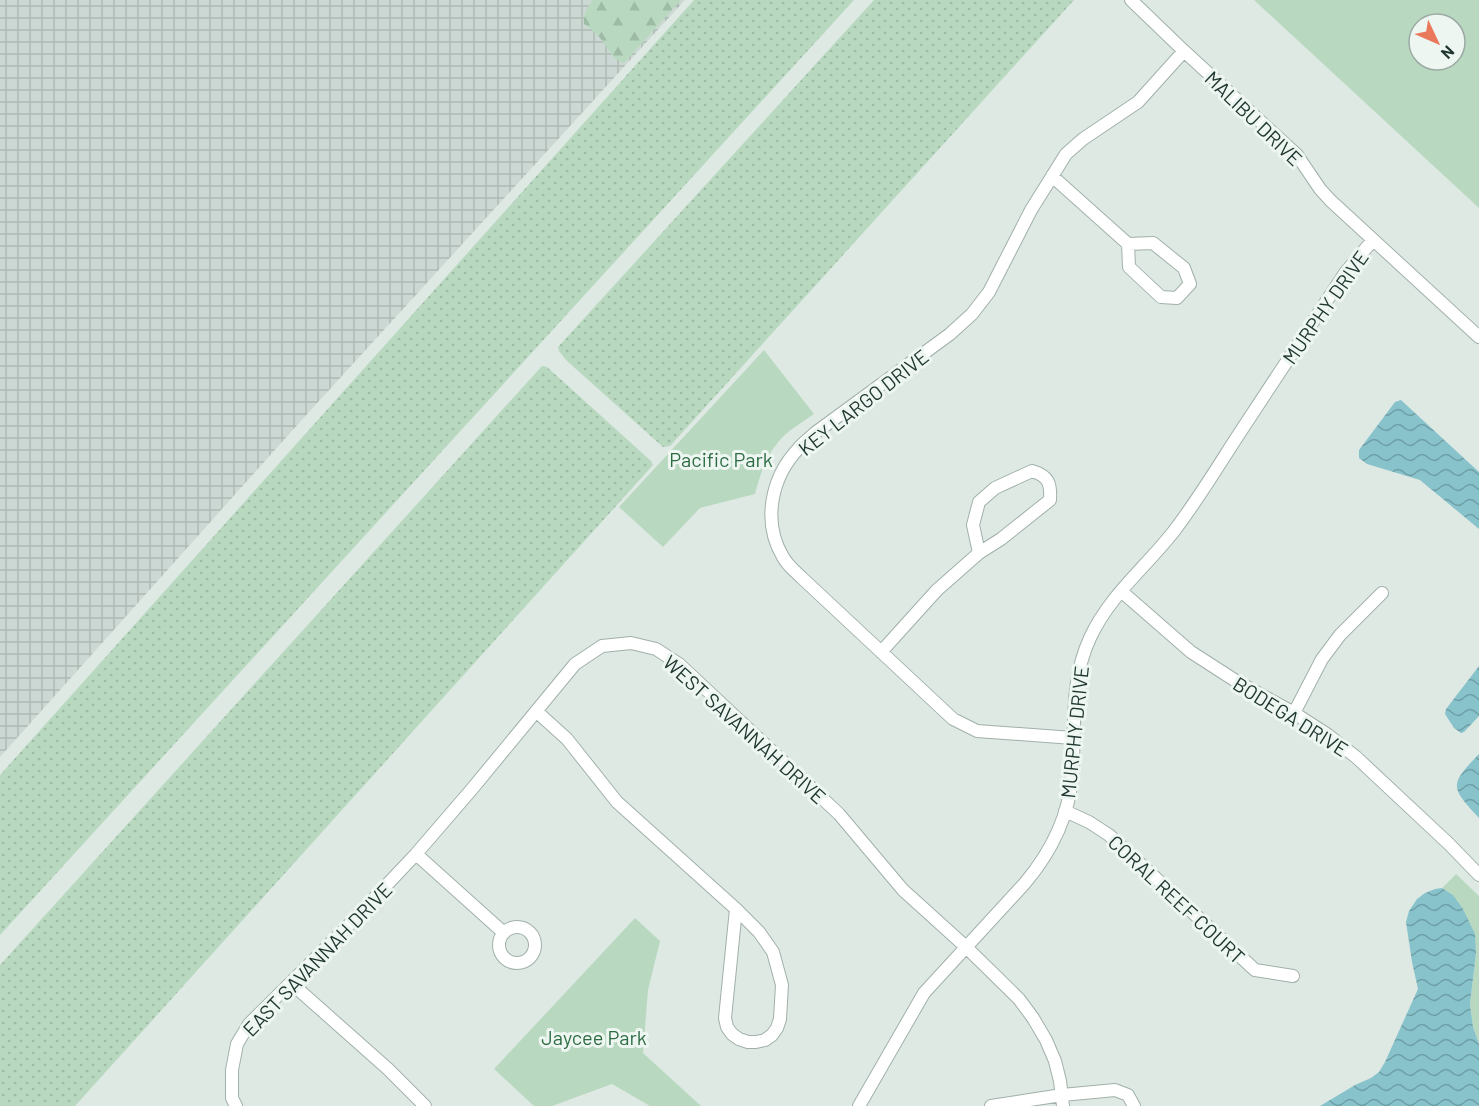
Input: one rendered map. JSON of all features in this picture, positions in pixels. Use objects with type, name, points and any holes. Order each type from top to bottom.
[{"type":"street","name":"MALIBU DRIVE","points":[[1131,0],[1297,155],[1326,195],[1479,337]]},
{"type":"street","name":"KEY LARGO DRIVE","points":[[1073,738],[977,731],[954,719],[783,558],[774,537],[770,512],[774,488],[797,449],[950,334],[972,314],[989,292],[1031,210],[1066,154],[1083,139],[1138,102],[1184,51]]},
{"type":"street","points":[[1052,176],[1128,244],[1153,243],[1184,268],[1190,284],[1177,298],[1161,297],[1129,267],[1128,244]]},
{"type":"street","name":"MURPHY DRIVE","points":[[859,1106],[924,993],[1037,869],[1053,844],[1070,792],[1074,694],[1084,651],[1097,624],[1106,609],[1173,532],[1345,273],[1373,240]]},
{"type":"street","points":[[881,652],[936,590],[979,553],[1001,539],[1050,500],[1051,486],[1042,474],[1032,471],[995,488],[979,502],[973,525],[979,553]]},
{"type":"street","name":"BODEGA DRIVE","points":[[1121,591],[1191,652],[1236,681],[1294,713],[1356,757],[1479,875]]},
{"type":"street","points":[[1294,713],[1322,659],[1340,635],[1382,593]]},
{"type":"street","name":"WEST SAVANNAH DRIVE","points":[[416,854],[575,664],[602,646],[631,643],[656,649],[679,664],[839,814],[903,890],[1019,999],[1046,1040],[1055,1061],[1062,1101]]},
{"type":"street","points":[[536,711],[567,739],[617,802],[736,909],[759,932],[773,952],[782,985],[780,1019],[772,1035],[756,1042],[748,1042],[732,1034],[725,1018],[736,909]]},
{"type":"street","name":"CORAL REEF COURT","points":[[1065,811],[1089,822],[1109,835],[1254,970],[1293,976]]},
{"type":"street","points":[[416,854],[504,933]]},
{"type":"street","name":"EAST SAVANNAH DRIVE","points":[[236,1106],[232,1098],[232,1070],[237,1044],[249,1024],[416,854]]},
{"type":"street","points":[[291,983],[388,1069],[425,1106]]},
{"type":"street","points":[[991,1106],[1062,1101],[1115,1090],[1128,1095],[1134,1106]]},
{"type":"shaded area","points":[[0,0],[685,0],[299,423],[0,757]]},
{"type":"green space","points":[[593,0],[681,0],[624,63],[613,56],[598,36],[584,24],[586,11]]},
{"type":"green space","points":[[694,0],[854,0],[0,935],[0,775]]},
{"type":"green space","points":[[874,0],[1074,0],[670,446],[663,447],[566,360],[558,347]]},
{"type":"green space","points":[[1254,0],[1479,0],[1479,208]]},
{"type":"green space","name":"Pacific Park","points":[[764,350],[814,414],[787,433],[774,447],[764,466],[755,494],[700,508],[663,547],[619,507]]},
{"type":"green space","points":[[542,366],[547,367],[653,465],[75,1106],[0,1106],[0,965]]},
{"type":"green space","points":[[1456,874],[1479,896],[1479,1044],[1473,1027],[1470,1004],[1476,953],[1453,895],[1442,888]]},
{"type":"green space","name":"Jaycee Park","points":[[635,918],[660,941],[648,990],[643,1053],[701,1106],[650,1106],[612,1084],[552,1106],[534,1106],[494,1069]]},
{"type":"water","points":[[1401,400],[1479,472],[1479,529],[1420,480],[1367,464],[1359,458],[1359,450],[1395,402]]},
{"type":"water","points":[[1479,666],[1479,716],[1461,733],[1454,728],[1445,714],[1446,709]]},
{"type":"water","points":[[1479,754],[1479,818],[1458,792],[1457,786],[1462,773]]},
{"type":"water","points":[[1442,888],[1453,895],[1463,909],[1475,934],[1476,953],[1470,1004],[1473,1027],[1479,1044],[1479,1106],[1320,1106],[1371,1078],[1379,1072],[1385,1062],[1418,989],[1406,922],[1409,911],[1417,899],[1425,893]]}]
